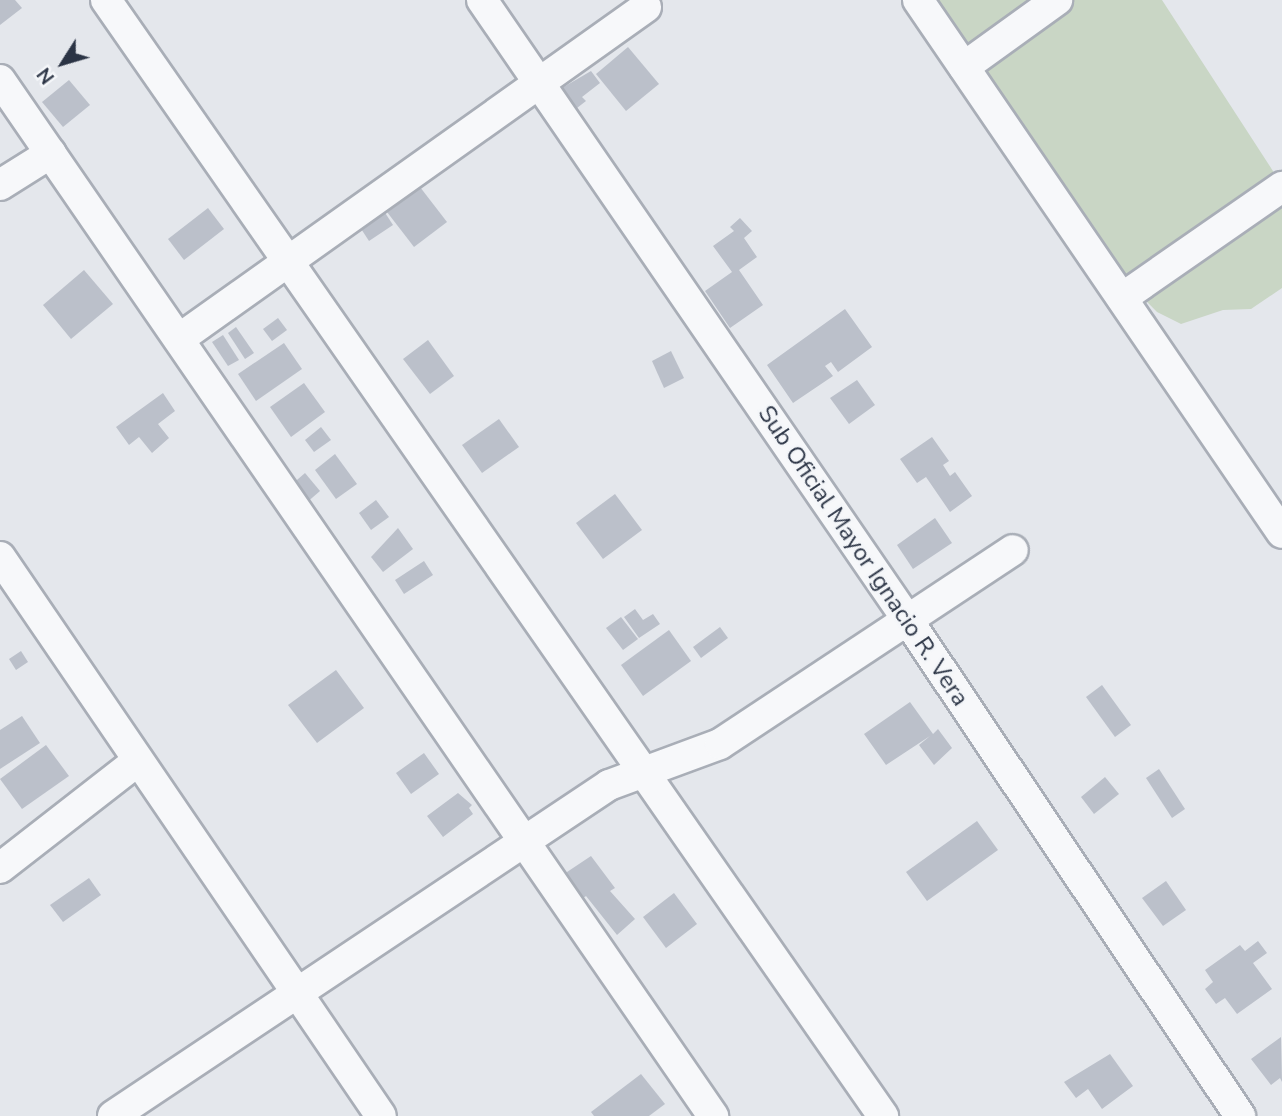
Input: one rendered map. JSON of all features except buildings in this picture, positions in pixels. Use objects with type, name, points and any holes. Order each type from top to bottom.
[{"type":"street","points":[[106,0],[290,260],[883,1116]]},
{"type":"street","name":"Sub Oficial Mayor Ignacio R. Vera","points":[[482,0],[909,622],[1240,1116]]},
{"type":"street","points":[[918,0],[1282,533]]},
{"type":"street","points":[[964,67],[1057,0]]},
{"type":"street","points":[[179,339],[646,7]]},
{"type":"street","points":[[0,80],[713,1116]]},
{"type":"street","points":[[0,185],[51,153]]},
{"type":"street","points":[[1122,298],[1282,187]]},
{"type":"street","points":[[113,1116],[609,785],[720,744],[909,622],[1013,550]]},
{"type":"street","points":[[0,557],[136,762],[298,992],[381,1116]]},
{"type":"street","points":[[0,868],[136,762]]},
{"type":"green space","points":[[926,0],[1162,0],[1282,185],[1282,288],[1251,309],[1223,310],[1181,324],[1157,312],[1078,232]]}]
